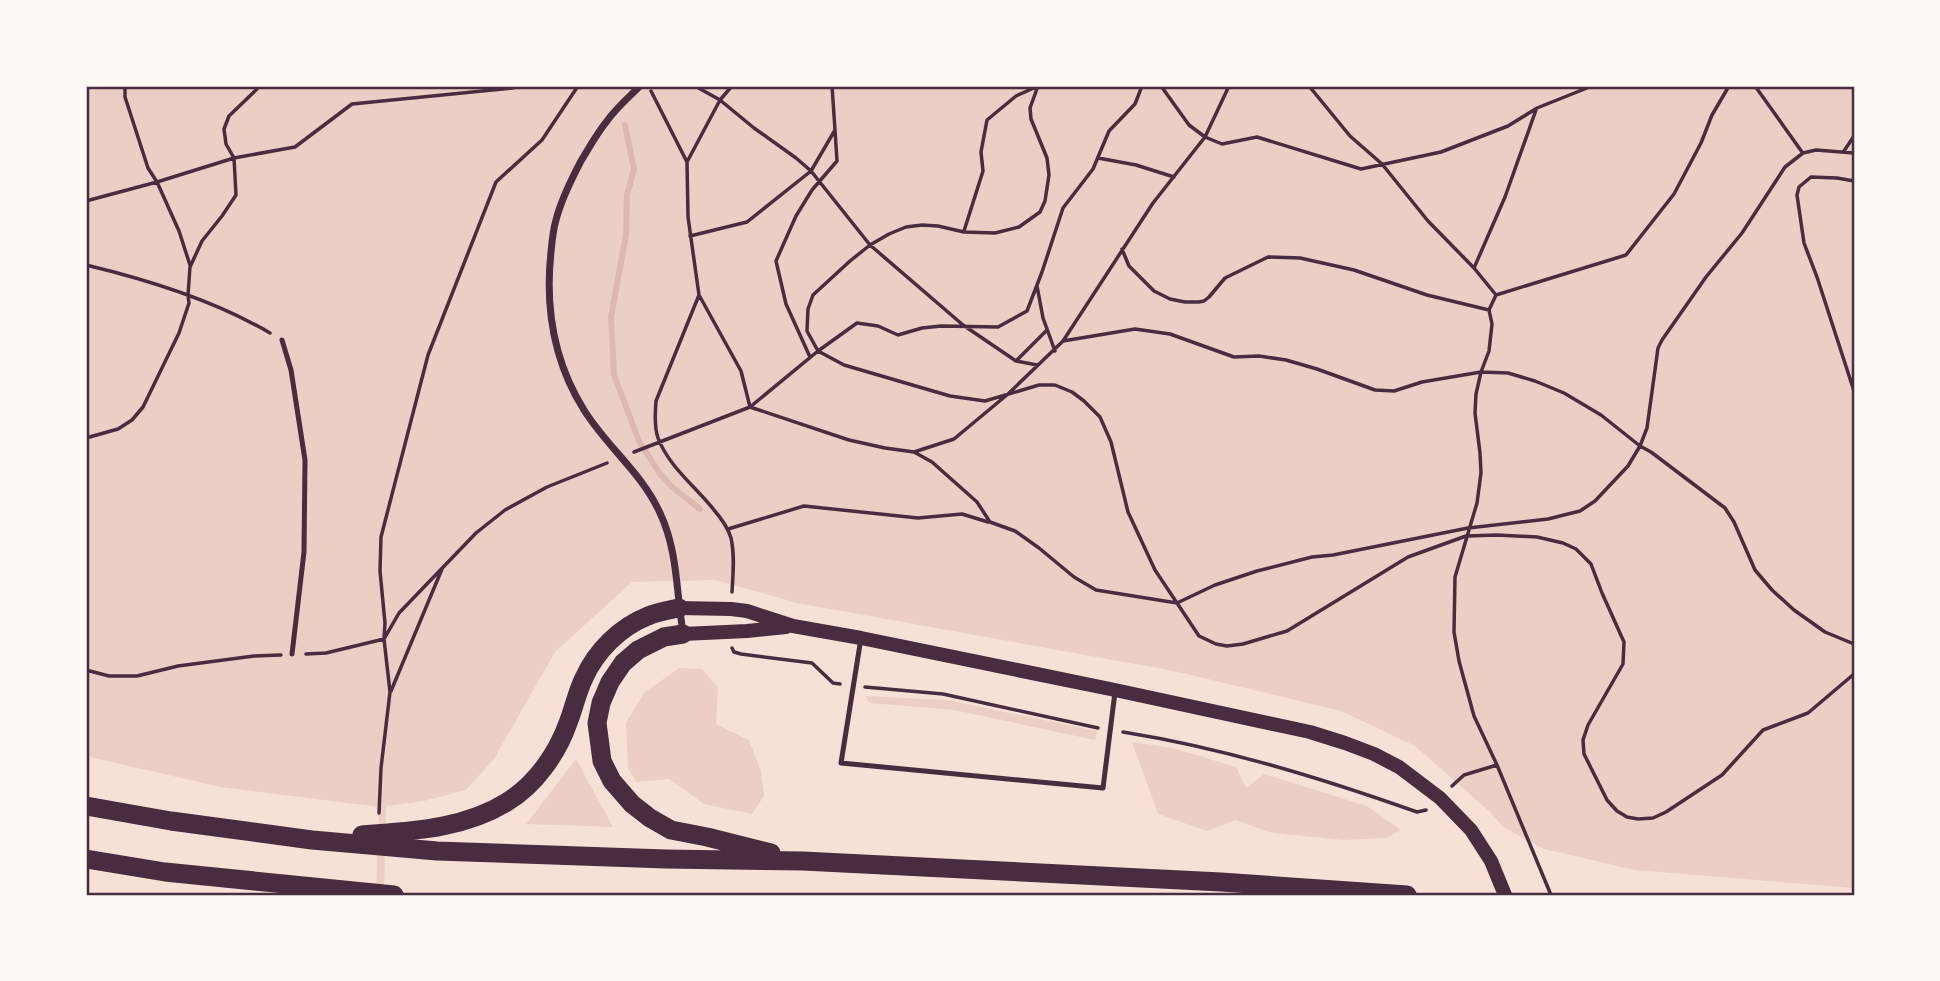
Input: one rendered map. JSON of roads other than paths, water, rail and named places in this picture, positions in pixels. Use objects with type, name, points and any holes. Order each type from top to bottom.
[{"type":"highway","points":[[312,840],[437,828],[475,817],[508,802],[549,761],[569,722],[584,676],[605,645],[648,615],[679,608]]},
{"type":"highway","points":[[683,634],[664,637],[638,650],[622,663],[610,682],[601,703],[597,723],[603,761],[611,781],[632,804],[671,830],[803,861]]},
{"type":"highway","points":[[86,806],[171,821],[312,840],[437,851],[803,861],[1220,882],[1407,895]]},
{"type":"highway","points":[[86,859],[165,872],[394,895]]},
{"type":"main road","points":[[679,608],[747,611],[793,626],[1115,690],[1310,732],[1345,743],[1399,767],[1440,798],[1471,830],[1491,861],[1505,895]]},
{"type":"main road","points":[[683,634],[793,626]]},
{"type":"street","points":[[640,86],[606,121],[569,184],[555,221],[548,299],[555,340],[576,395],[606,442],[643,483],[663,520],[675,559],[683,634]]},
{"type":"lane","points":[[282,340],[291,370],[305,460],[304,552],[292,654]]},
{"type":"lane","points":[[861,638],[841,763],[1103,789],[1115,690]]},
{"type":"waterway","points":[[625,125],[634,169],[627,195],[626,235],[611,317],[614,375],[639,441],[660,474],[700,509]]}]
